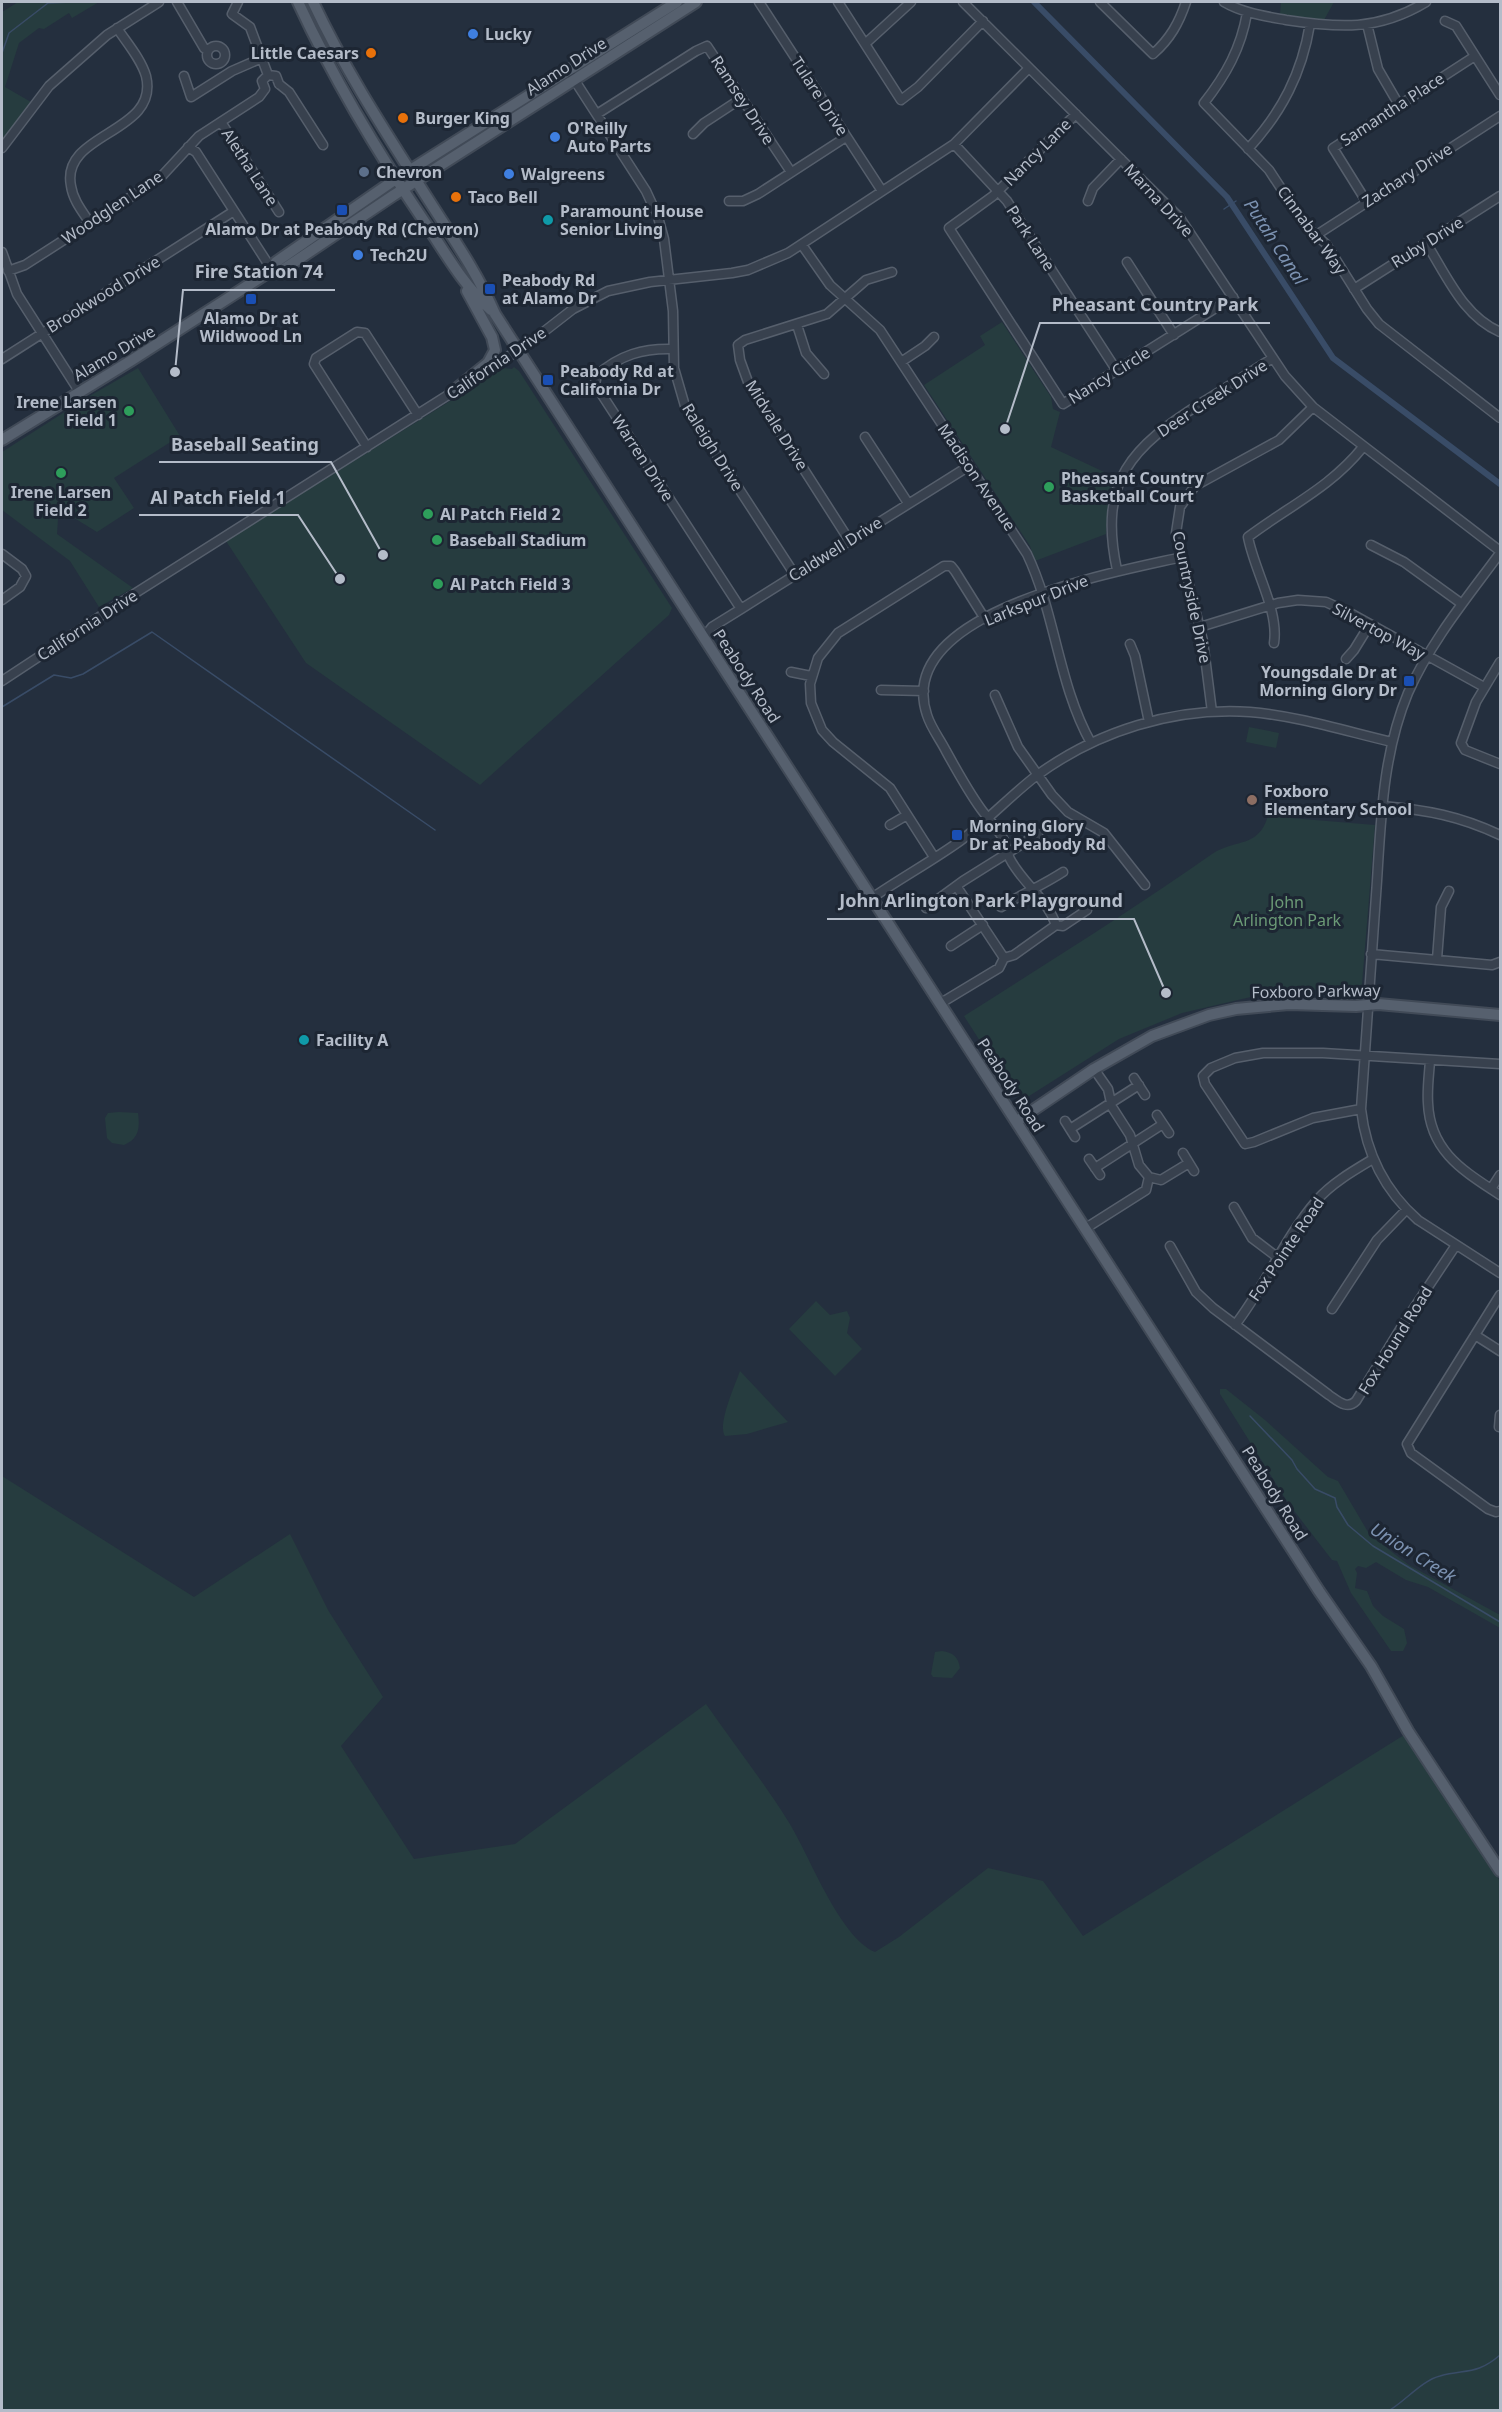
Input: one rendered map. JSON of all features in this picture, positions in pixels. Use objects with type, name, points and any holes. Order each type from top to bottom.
[{"type":"main road","name":"Peabody Road","points":[[298,2],[351,105],[402,190],[460,274],[478,298],[495,314]]},
{"type":"main road","name":"Peabody Road","points":[[313,2],[354,81],[487,294],[495,314],[1319,1591],[1371,1666],[1408,1731],[1500,1871]]},
{"type":"main road","name":"Alamo Drive","points":[[272,270],[281,271],[402,190],[413,176],[571,74],[676,2]]},
{"type":"main road","name":"Alamo Drive","points":[[571,74],[696,2]]},
{"type":"main road","name":"Alamo Drive","points":[[2,440],[272,270],[276,262],[396,179],[413,176]]},
{"type":"main road","points":[[451,393],[488,363],[495,350],[495,343],[472,303],[460,274]]},
{"type":"main road","name":"Foxboro Parkway","points":[[1017,1121],[1094,1069],[1152,1035],[1199,1018],[1236,1009],[1289,1004],[1367,1005],[1500,1015]]},
{"type":"street","points":[[2,148],[49,86],[97,43],[159,2]]},
{"type":"street","points":[[177,2],[208,51]]},
{"type":"street","points":[[238,2],[232,14],[250,27],[268,75]]},
{"type":"street","name":"Tulare Drive","points":[[759,2],[882,191]]},
{"type":"street","points":[[838,2],[901,100],[918,87],[983,21]]},
{"type":"street","points":[[865,44],[911,2]]},
{"type":"street","name":"Marna Drive","points":[[963,2],[1180,218],[1293,387],[1313,407],[1363,447],[1500,552]]},
{"type":"street","points":[[1100,2],[1153,54],[1172,33],[1186,2]]},
{"type":"street","points":[[1224,2],[1247,13],[1339,27],[1368,24],[1400,15],[1426,2]]},
{"type":"street","name":"Cinnabar Way","points":[[1247,13],[1234,59],[1204,103],[1269,170],[1297,214],[1326,244],[1373,318],[1390,335],[1500,418]]},
{"type":"street","points":[[1445,21],[1456,26],[1500,95]]},
{"type":"street","points":[[1248,149],[1272,121],[1292,87],[1305,55],[1310,24]]},
{"type":"street","points":[[1368,24],[1378,69],[1399,105]]},
{"type":"street","points":[[90,223],[74,199],[70,185],[74,161],[82,151],[126,123],[137,112],[144,101],[146,87],[146,77],[140,63],[117,28]]},
{"type":"street","name":"Ramsey Drive","points":[[597,114],[707,46],[791,172]]},
{"type":"street","name":"Samantha Place","points":[[1366,201],[1333,148],[1475,56]]},
{"type":"street","points":[[184,76],[191,97],[232,71],[262,58]]},
{"type":"street","name":"California Drive","points":[[2,681],[134,594],[518,350],[573,309],[592,298],[636,284],[716,276],[748,270],[802,245],[954,144],[1029,68]]},
{"type":"street","name":"Raleigh Drive","points":[[571,74],[651,199],[664,239],[673,311],[676,380],[685,406],[795,575]]},
{"type":"street","points":[[268,75],[276,76],[279,84],[289,92],[323,145]]},
{"type":"street","points":[[265,89],[262,81],[268,75]]},
{"type":"street","name":"Woodglen Lane","points":[[8,271],[25,265],[160,178],[199,136],[259,97],[265,89],[273,90],[279,84]]},
{"type":"street","points":[[693,134],[704,123],[742,98]]},
{"type":"street","name":"Nancy Lane","points":[[999,191],[1076,114]]},
{"type":"street","name":"Zachary Drive","points":[[1316,236],[1366,201],[1500,116]]},
{"type":"street","name":"Aletha Lane","points":[[221,122],[279,212]]},
{"type":"street","points":[[729,201],[743,201],[758,194],[846,137]]},
{"type":"street","name":"Park Lane","points":[[954,144],[999,191],[1118,371]]},
{"type":"street","points":[[188,147],[196,152],[272,270]]},
{"type":"street","points":[[1088,201],[1094,188],[1121,159]]},
{"type":"street","name":"Nancy Circle","points":[[999,191],[949,228],[1063,404],[1233,297]]},
{"type":"street","name":"Ruby Drive","points":[[1354,289],[1500,196]]},
{"type":"street","name":"Brookwood Drive","points":[[2,359],[234,211]]},
{"type":"street","points":[[1426,243],[1469,311],[1485,325],[1500,332]]},
{"type":"street","name":"Madison Avenue","points":[[802,245],[824,277],[880,330],[1027,554],[1042,594],[1070,700],[1091,743]]},
{"type":"street","points":[[2,252],[17,294],[79,391]]},
{"type":"street","points":[[1127,262],[1174,335]]},
{"type":"street","name":"Midvale Drive","points":[[849,540],[748,382],[738,345],[745,340],[827,314],[866,280],[892,272]]},
{"type":"street","points":[[797,325],[806,353],[824,374]]},
{"type":"street","points":[[367,447],[314,364],[316,357],[357,332],[365,333],[417,415]]},
{"type":"street","points":[[901,362],[934,337]]},
{"type":"street","name":"Warren Drive","points":[[673,349],[652,349],[627,355],[597,375],[595,384],[741,609]]},
{"type":"street","name":"Deer Creek Drive","points":[[1117,570],[1111,534],[1113,504],[1122,478],[1132,460],[1148,441],[1169,424],[1273,358]]},
{"type":"street","name":"Countryside Drive","points":[[1212,712],[1200,627],[1182,557],[1177,524],[1180,507],[1187,495],[1202,481],[1279,440],[1313,407]]},
{"type":"street","points":[[865,437],[908,503]]},
{"type":"street","points":[[1274,643],[1275,635],[1268,605],[1248,537],[1331,481],[1363,447]]},
{"type":"street","name":"Caldwell Drive","points":[[704,637],[712,627],[969,465]]},
{"type":"street","points":[[1371,545],[1404,562],[1462,604]]},
{"type":"street","points":[[1500,552],[1426,656],[1407,695],[1392,742],[1382,806],[1361,1109],[1366,1139],[1373,1159],[1384,1180],[1406,1210],[1500,1273]]},
{"type":"street","points":[[2,554],[22,569],[26,576],[22,584],[2,600]]},
{"type":"street","name":"Larkspur Drive","points":[[1056,925],[1038,894],[1025,884],[1007,853],[1006,845],[968,789],[927,716],[924,691],[930,667],[936,656],[953,638],[985,619],[1042,594],[1117,570],[1182,557]]},
{"type":"street","points":[[934,857],[882,780],[840,748],[822,730],[811,703],[811,676],[822,651],[838,633],[946,565],[955,571],[985,619]]},
{"type":"street","name":"Silvertop Way","points":[[1200,627],[1268,605],[1298,600],[1319,601],[1352,614],[1484,687]]},
{"type":"street","points":[[1346,659],[1370,624]]},
{"type":"street","points":[[1130,644],[1135,656],[1149,722]]},
{"type":"street","points":[[1500,662],[1484,687],[1461,743],[1465,750],[1500,764]]},
{"type":"street","points":[[790,672],[811,676]]},
{"type":"street","points":[[881,690],[924,691]]},
{"type":"street","points":[[995,695],[1018,747],[1037,776],[1060,805],[1104,833],[1144,885]]},
{"type":"street","points":[[872,898],[960,840],[1037,776],[1091,743],[1126,728],[1177,716],[1212,712],[1248,712],[1286,717],[1392,742]]},
{"type":"street","points":[[1382,806],[1411,808],[1456,816],[1500,835]]},
{"type":"street","points":[[890,825],[907,815]]},
{"type":"street","points":[[926,908],[963,881],[1038,834]]},
{"type":"street","points":[[1001,907],[1063,872]]},
{"type":"street","points":[[957,887],[1004,958]]},
{"type":"street","points":[[1437,959],[1441,907],[1449,891]]},
{"type":"street","points":[[941,1003],[999,968],[1004,958],[1014,955],[1056,925],[1063,926],[1087,910]]},
{"type":"street","points":[[951,946],[983,925]]},
{"type":"street","points":[[1371,954],[1495,965],[1500,962]]},
{"type":"street","points":[[1361,1109],[1326,1114],[1245,1144],[1203,1080],[1206,1072],[1219,1064],[1247,1055],[1291,1053],[1500,1064]]},
{"type":"street","points":[[1430,1061],[1428,1104],[1436,1137],[1456,1165],[1500,1195]]},
{"type":"street","points":[[1094,1069],[1108,1089],[1111,1103],[1130,1135],[1139,1165],[1149,1177],[1161,1180],[1192,1167],[1183,1153]]},
{"type":"street","points":[[1065,1121],[1073,1133],[1136,1082],[1145,1095]]},
{"type":"street","points":[[1157,1115],[1169,1133]]},
{"type":"street","points":[[1089,1159],[1098,1172],[1132,1144],[1163,1124]]},
{"type":"street","name":"Fox Pointe Road","points":[[1235,1325],[1277,1257],[1316,1201],[1337,1181],[1373,1159]]},
{"type":"street","points":[[1491,1189],[1500,1175]]},
{"type":"street","points":[[1086,1228],[1146,1190],[1149,1177]]},
{"type":"street","points":[[1234,1207],[1247,1232],[1277,1257]]},
{"type":"street","points":[[1332,1309],[1377,1240],[1406,1210]]},
{"type":"street","name":"Fox Hound Road","points":[[1235,1325],[1341,1403],[1352,1405],[1456,1245]]},
{"type":"street","points":[[1170,1246],[1196,1292],[1235,1325]]},
{"type":"street","points":[[1500,1295],[1408,1439],[1407,1446],[1411,1453],[1488,1509],[1500,1511]]},
{"type":"street","points":[[1475,1335],[1500,1352]]},
{"type":"street","points":[[1499,1427],[1500,1414]]},
{"type":"green space","points":[[18,2],[99,2],[72,18],[69,13],[44,29],[39,28],[19,43],[5,87],[31,102],[2,141],[2,12]]},
{"type":"green space","points":[[1281,2],[1334,2],[1324,20],[1280,14]]},
{"type":"green space","points":[[1002,322],[1051,397],[1053,409],[1060,412],[1051,447],[1117,478],[1108,507],[1106,534],[1035,561],[1030,546],[924,385],[985,345],[980,336]]},
{"type":"green space","points":[[514,367],[519,371],[672,608],[669,615],[480,785],[306,663],[226,541],[503,368],[512,369]]},
{"type":"green space","points":[[138,368],[180,436],[114,478],[134,508],[97,532],[66,513],[71,506],[58,519],[57,534],[133,588],[99,607],[70,561],[2,510],[2,452]]},
{"type":"green space","points":[[1249,727],[1279,733],[1276,748],[1246,742]]},
{"type":"green space","name":"John Arlington Park","points":[[1268,816],[1375,825],[1362,984],[1359,990],[1268,993],[1182,1013],[1119,1039],[1026,1098],[1015,1096],[964,1016],[1212,854],[1252,838],[1264,826]]},
{"type":"green space","points":[[108,1113],[138,1113],[139,1123],[136,1136],[124,1145],[112,1143],[107,1138],[105,1118]]},
{"type":"green space","points":[[816,1301],[830,1315],[847,1311],[850,1318],[847,1333],[862,1349],[835,1376],[789,1329]]},
{"type":"green space","points":[[740,1371],[788,1422],[747,1434],[725,1436],[723,1423],[725,1414]]},
{"type":"green space","points":[[1220,1389],[1226,1389],[1265,1420],[1328,1477],[1338,1481],[1368,1532],[1409,1565],[1500,1615],[1500,1628],[1428,1587],[1406,1580],[1376,1562],[1366,1568],[1358,1566],[1355,1569],[1357,1573],[1355,1588],[1367,1591],[1373,1606],[1383,1616],[1404,1629],[1407,1643],[1403,1651],[1391,1651],[1351,1593],[1337,1561],[1332,1560],[1288,1503],[1220,1394]]},
{"type":"green space","points":[[2,1476],[194,1597],[290,1534],[328,1610],[383,1697],[341,1746],[414,1859],[515,1844],[706,1704],[788,1821],[837,1913],[849,1930],[875,1952],[899,1937],[988,1868],[1043,1881],[1083,1936],[1404,1735],[1500,1881],[1500,2410],[2,2410]]},
{"type":"green space","points":[[942,1651],[952,1654],[958,1661],[960,1668],[952,1678],[933,1677],[931,1674],[935,1652]]},
{"type":"waterway","points":[[2,53],[9,33],[48,3],[72,2]]},
{"type":"waterway","name":"Putah Canal","points":[[1034,2],[1227,197],[1333,358],[1500,484]]},
{"type":"waterway","name":"Putah Canal","points":[[1224,209],[1236,201]]},
{"type":"waterway","points":[[2,707],[54,675],[71,678],[83,674],[152,632],[435,830]]},
{"type":"waterway","name":"Union Creek","points":[[1250,1416],[1292,1460],[1315,1489],[1335,1498],[1337,1507],[1348,1525],[1373,1546],[1500,1622]]},
{"type":"waterway","points":[[1390,2410],[1434,2378],[1478,2369],[1500,2355]]},
{"type":"place","name":"Lucky","points":[[473,34]]},
{"type":"place","name":"Little Caesars","points":[[371,53]]},
{"type":"place","name":"Burger King","points":[[403,118]]},
{"type":"place","name":"O'Reilly Auto Parts","points":[[555,137]]},
{"type":"place","name":"Chevron","points":[[364,172]]},
{"type":"place","name":"Walgreens","points":[[509,174]]},
{"type":"place","name":"Taco Bell","points":[[456,197]]},
{"type":"place","name":"Alamo Dr at Peabody Rd (Chevron)","points":[[342,210]]},
{"type":"place","name":"Paramount House Senior Living","points":[[548,220]]},
{"type":"place","name":"Tech2U","points":[[358,255]]},
{"type":"place","name":"Peabody Rd at Alamo Dr","points":[[490,289]]},
{"type":"place","name":"Alamo Dr at Wildwood Ln","points":[[251,299]]},
{"type":"place","name":"Fire Station 74","points":[[175,372]]},
{"type":"place","name":"Peabody Rd at California Dr","points":[[548,380]]},
{"type":"place","name":"Irene Larsen Field 1","points":[[129,411]]},
{"type":"place","name":"Pheasant Country Park","points":[[1005,429]]},
{"type":"place","name":"Irene Larsen Field 2","points":[[61,473]]},
{"type":"place","name":"Pheasant Country Basketball Court","points":[[1049,487]]},
{"type":"place","name":"Al Patch Field 2","points":[[428,514]]},
{"type":"place","name":"Baseball Stadium","points":[[437,540]]},
{"type":"place","name":"Baseball Seating","points":[[383,555]]},
{"type":"place","name":"Al Patch Field 1","points":[[340,579]]},
{"type":"place","name":"Al Patch Field 3","points":[[438,584]]},
{"type":"place","name":"Youngsdale Dr at Morning Glory Dr","points":[[1409,681]]},
{"type":"place","name":"Foxboro Elementary School","points":[[1252,800]]},
{"type":"place","name":"Morning Glory Dr at Peabody Rd","points":[[957,835]]},
{"type":"place","name":"John Arlington Park Playground","points":[[1166,993]]},
{"type":"place","name":"Facility A","points":[[304,1040]]}]
